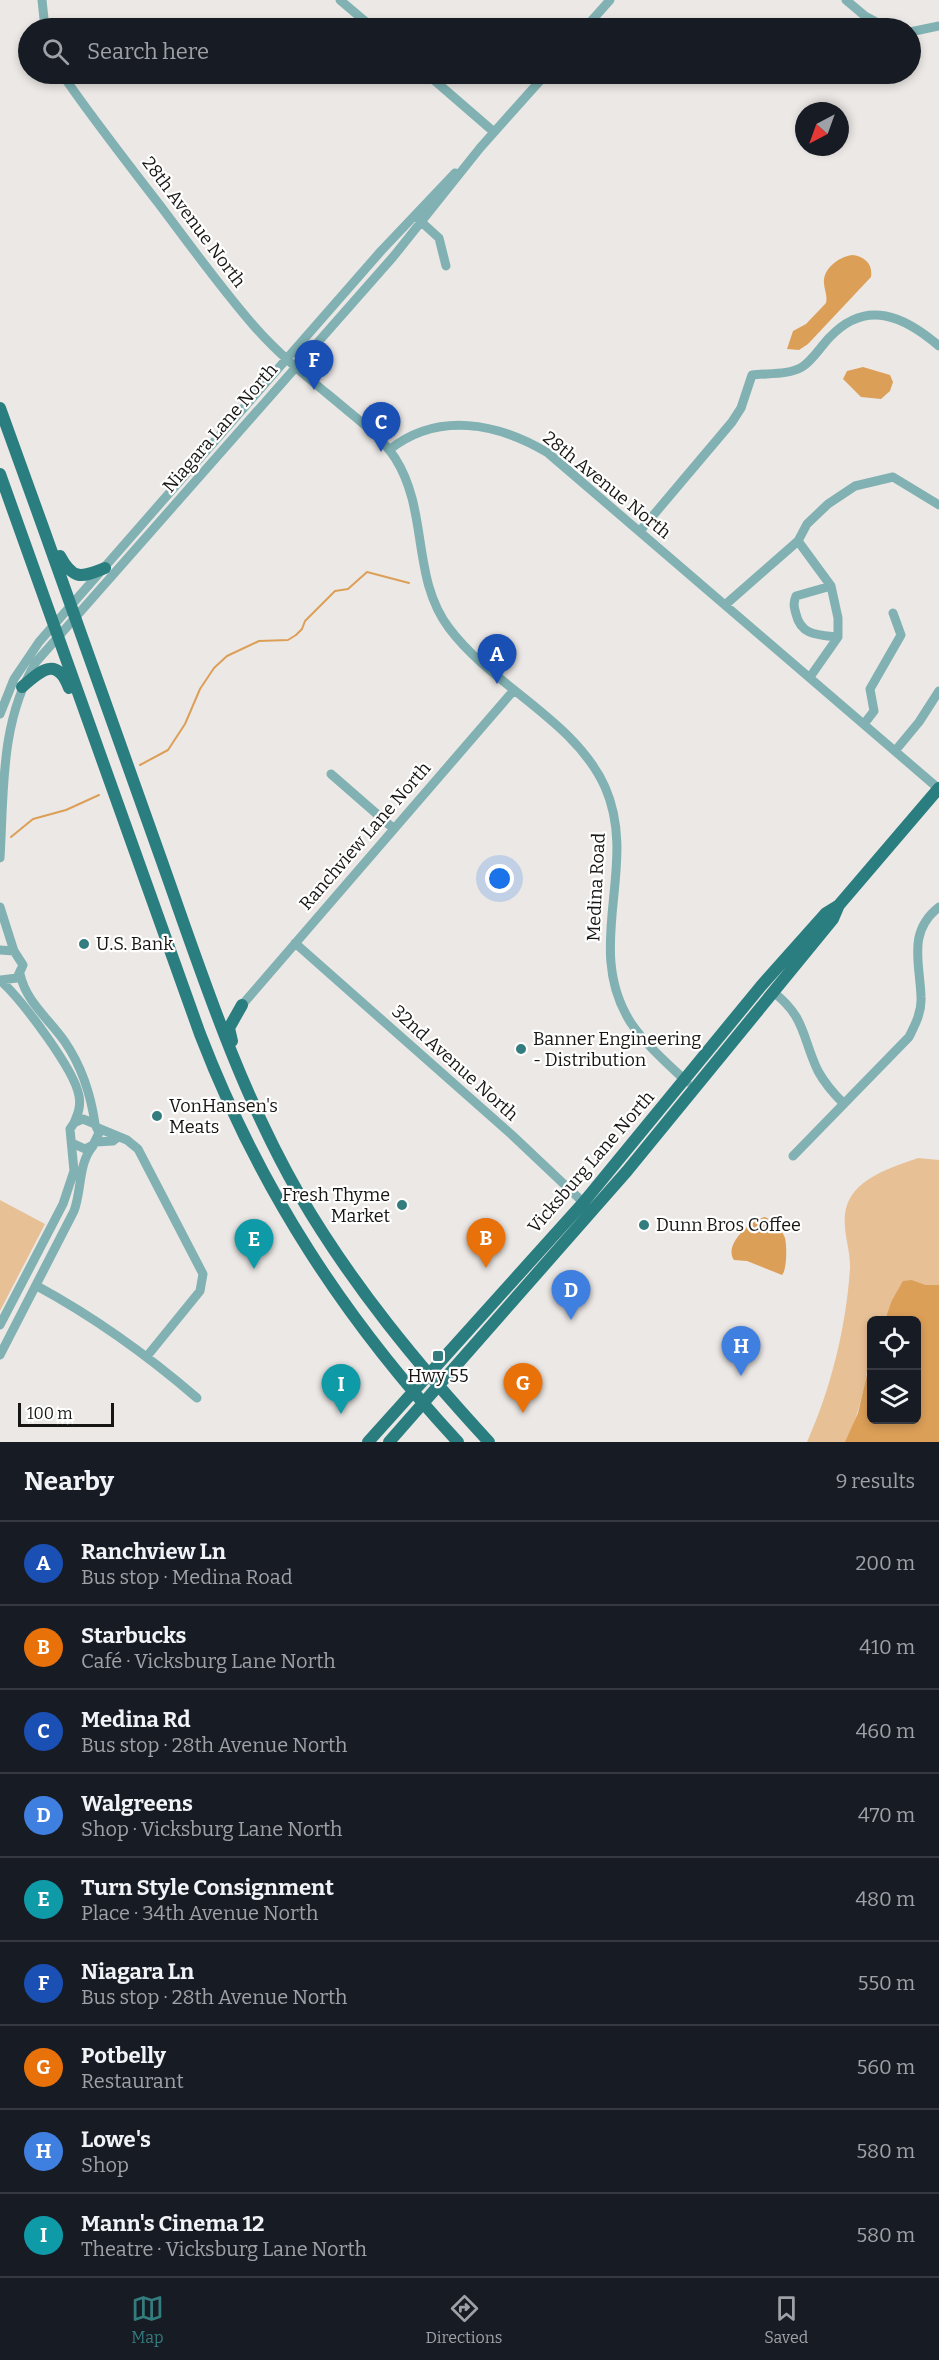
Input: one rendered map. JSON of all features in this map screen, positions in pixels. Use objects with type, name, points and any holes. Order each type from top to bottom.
[{"type":"main road","points":[[0,408],[207,987],[260,1117],[293,1183],[327,1240],[367,1298],[438,1386],[489,1442]]},
{"type":"main road","points":[[0,474],[216,1078],[255,1161],[340,1301],[412,1392],[458,1442]]},
{"type":"main road","points":[[41,523],[69,572],[85,576],[105,568]]},
{"type":"main road","points":[[22,687],[42,670],[54,669],[61,672],[79,714],[94,738]]},
{"type":"main road","name":"Vicksburg Lane North","points":[[368,1442],[428,1374],[587,1207],[694,1088],[833,919],[839,905],[939,788]]},
{"type":"main road","name":"Vicksburg Lane North","points":[[389,1442],[587,1207],[684,1079],[761,986],[826,913],[839,905]]},
{"type":"main road","points":[[207,987],[225,1010],[230,1011],[242,1005]]},
{"type":"main road","points":[[242,1005],[229,1031],[254,1094],[260,1117]]},
{"type":"street","points":[[42,0],[44,18]]},
{"type":"street","points":[[340,0],[361,18]]},
{"type":"street","points":[[594,18],[610,0]]},
{"type":"street","points":[[846,0],[869,18]]},
{"type":"street","points":[[921,30],[939,26]]},
{"type":"street","name":"28th Avenue North","points":[[69,84],[216,280],[255,327],[296,366],[371,430],[389,450],[413,434],[444,425],[479,426],[504,432],[548,453],[939,788]]},
{"type":"street","points":[[439,84],[494,132]]},
{"type":"street","name":"Niagara Lane North","points":[[74,612],[105,568],[287,358],[414,216],[480,148],[537,84]]},
{"type":"street","name":"Niagara Lane North","points":[[74,612],[296,366],[422,222],[480,148]]},
{"type":"street","points":[[414,216],[439,238],[446,266]]},
{"type":"street","points":[[640,531],[732,422],[741,408],[752,375],[801,368],[838,328],[861,317],[887,315],[911,324],[939,346]]},
{"type":"street","name":"Medina Road","points":[[389,450],[404,473],[416,506],[425,575],[437,610],[458,640],[582,751],[604,785],[616,824],[618,843],[608,947],[614,987],[621,1005],[637,1031],[694,1088]]},
{"type":"street","points":[[725,605],[798,542],[807,524],[848,489],[893,477],[939,505]]},
{"type":"street","points":[[798,542],[831,586],[838,618],[838,637],[810,677]]},
{"type":"street","points":[[831,586],[800,592],[796,596],[794,606],[798,623],[806,632],[838,637]]},
{"type":"street","points":[[0,714],[10,687],[25,661],[74,612]]},
{"type":"street","points":[[864,724],[874,711],[870,688],[900,640],[900,631],[893,613]]},
{"type":"street","points":[[0,858],[1,814],[12,714],[22,687],[56,631]]},
{"type":"street","name":"Ranchview Lane North","points":[[242,1005],[514,690]]},
{"type":"street","points":[[894,751],[919,723],[939,691]]},
{"type":"street","points":[[331,774],[394,829]]},
{"type":"street","points":[[0,907],[14,951],[22,962],[20,974],[28,997],[65,1042],[78,1063],[96,1126],[95,1144],[84,1160],[80,1195],[74,1211],[0,1355]]},
{"type":"street","points":[[794,1156],[900,1047],[915,1025],[921,1000],[917,940],[928,919],[939,907]]},
{"type":"street","name":"32nd Avenue North","points":[[295,943],[512,1135],[587,1207]]},
{"type":"street","points":[[0,950],[14,951]]},
{"type":"street","points":[[1,980],[12,980],[20,974]]},
{"type":"street","points":[[0,1325],[67,1195],[74,1171],[69,1133],[80,1106],[77,1088],[23,1002],[1,980]]},
{"type":"street","points":[[772,992],[793,1012],[802,1025],[825,1084],[843,1104]]},
{"type":"street","points":[[74,1123],[87,1119],[96,1126],[133,1144],[144,1158],[203,1274],[200,1291],[148,1355]]},
{"type":"street","points":[[72,1143],[80,1148],[113,1141],[118,1137]]},
{"type":"street","points":[[37,1286],[92,1317],[148,1355],[197,1398]]},
{"type":"shaded area","points":[[853,255],[867,262],[871,268],[871,277],[808,344],[799,350],[787,349],[793,331],[806,324],[826,303],[825,274],[839,260]]},
{"type":"shaded area","points":[[863,367],[890,375],[893,382],[890,391],[881,399],[861,397],[843,379],[847,371]]},
{"type":"shaded area","points":[[918,1158],[939,1160],[939,1285],[926,1285],[912,1280],[891,1302],[886,1316],[867,1316],[867,1369],[858,1411],[848,1440],[845,1442],[807,1442],[830,1379],[845,1313],[850,1269],[845,1229],[847,1205],[859,1187],[887,1169]]},
{"type":"shaded area","points":[[0,1200],[45,1224],[0,1311]]},
{"type":"shaded area","points":[[765,1217],[782,1231],[785,1238],[786,1263],[782,1275],[747,1261],[734,1260],[732,1254],[732,1247],[740,1234]]},
{"type":"shaded area","points":[[912,1280],[926,1285],[939,1285],[939,1442],[845,1442],[858,1413],[867,1374],[867,1424],[921,1424],[921,1316],[886,1316],[891,1302],[903,1281]]},
{"type":"waterway","points":[[140,765],[168,750],[185,724],[200,689],[214,668],[227,656],[259,641],[288,640],[302,629],[305,621],[335,591],[348,589],[367,572],[409,583]]},
{"type":"waterway","points":[[11,837],[33,819],[66,810],[99,795]]},
{"type":"place","name":"Niagara Ln","points":[[314,390]]},
{"type":"place","name":"Medina Rd","points":[[381,452]]},
{"type":"place","name":"Ranchview Ln","points":[[497,684]]},
{"type":"place","name":"U.S. Bank","points":[[84,944]]},
{"type":"place","name":"Banner Engineering - Distribution","points":[[521,1049]]},
{"type":"place","name":"VonHansen's Meats","points":[[157,1116]]},
{"type":"place","name":"Fresh Thyme Market","points":[[402,1205]]},
{"type":"place","name":"Dunn Bros Coffee","points":[[644,1225]]},
{"type":"place","name":"Starbucks","points":[[486,1268]]},
{"type":"place","name":"Turn Style Consignment","points":[[254,1269]]},
{"type":"place","name":"Walgreens","points":[[571,1320]]},
{"type":"place","name":"Hwy 55","points":[[438,1356]]},
{"type":"place","name":"Lowe's","points":[[741,1376]]},
{"type":"place","name":"Potbelly","points":[[523,1413]]},
{"type":"place","name":"Mann's Cinema 12","points":[[341,1414]]}]
